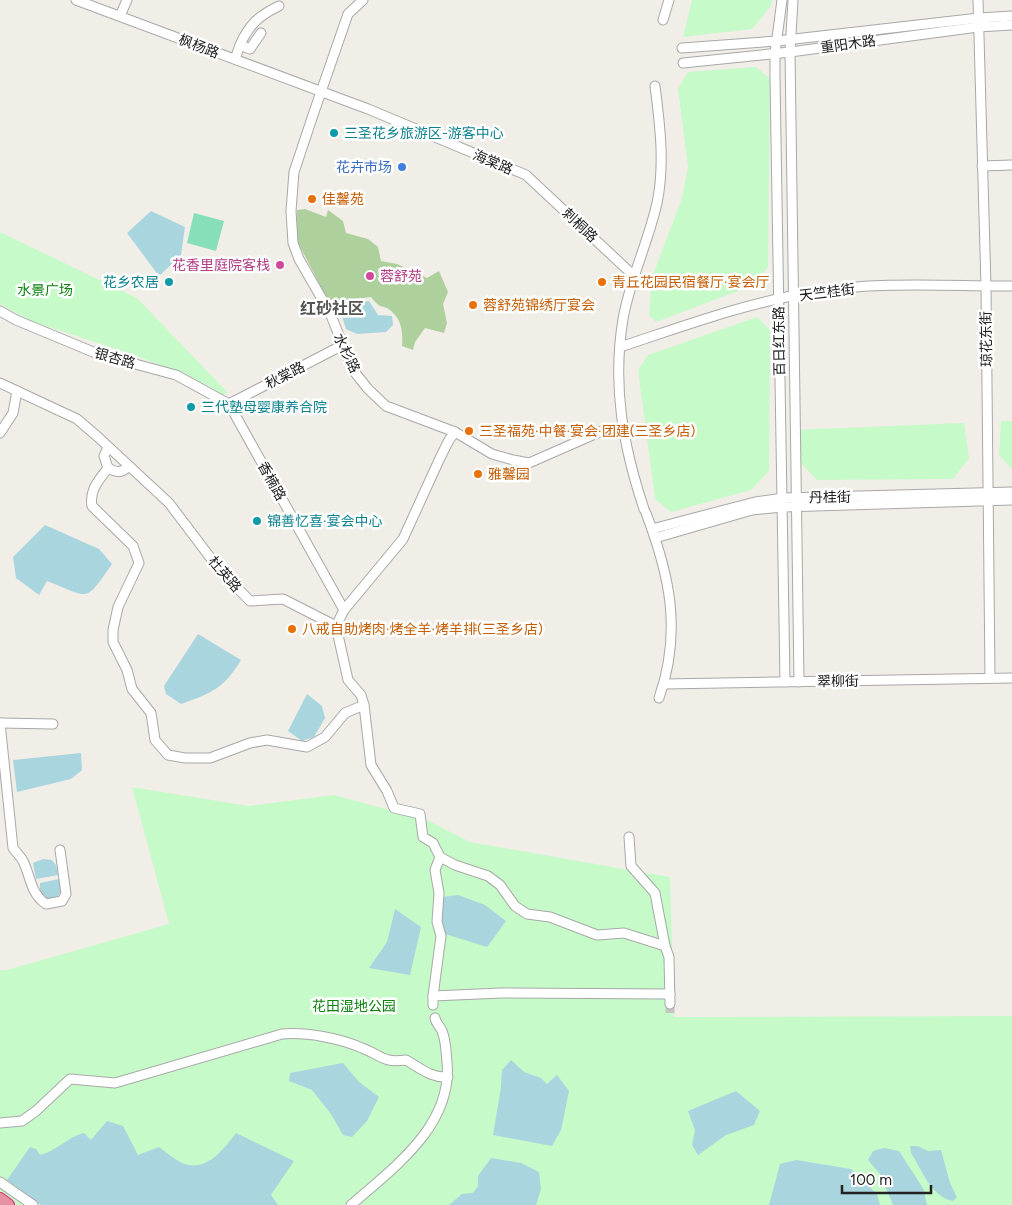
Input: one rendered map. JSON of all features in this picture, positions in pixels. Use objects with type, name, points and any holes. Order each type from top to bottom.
[{"type":"highway","points":[[0,1199],[8,1205]]},
{"type":"street","name":"枫杨路","points":[[76,0],[321,92]]},
{"type":"street","points":[[120,16],[127,0]]},
{"type":"street","name":"水杉路","points":[[363,0],[348,14],[321,92],[294,172],[291,210],[293,243],[330,313],[341,346],[353,370],[368,390],[386,406],[456,432],[492,454],[529,463],[602,431],[622,433]]},
{"type":"street","points":[[663,20],[669,0]]},
{"type":"street","name":"百日红东路","points":[[782,0],[775,53],[785,682]]},
{"type":"street","name":"百日红东路","points":[[793,0],[790,52],[799,682]]},
{"type":"street","name":"琼花东街","points":[[978,0],[986,286],[990,678]]},
{"type":"street","points":[[235,59],[248,28],[267,12],[279,6]]},
{"type":"street","name":"重阳木路","points":[[683,63],[790,52],[1012,16]]},
{"type":"street","name":"重阳木路","points":[[682,48],[978,22],[1012,25]]},
{"type":"street","points":[[240,45],[250,49],[261,34]]},
{"type":"street","points":[[656,86],[661,139],[657,202],[633,275],[623,320],[619,377],[622,433],[645,511],[665,568],[672,606],[664,684],[659,698]]},
{"type":"street","name":"海棠路","points":[[321,92],[526,175]]},
{"type":"street","points":[[982,166],[1012,165]]},
{"type":"street","name":"刺桐路","points":[[526,175],[633,275]]},
{"type":"street","name":"天竺桂街","points":[[620,347],[724,313],[794,296],[846,288],[1012,286]]},
{"type":"street","name":"银杏路","points":[[0,311],[16,320],[98,354],[176,374],[229,404]]},
{"type":"street","name":"秋棠路","points":[[229,404],[341,346]]},
{"type":"street","name":"杜英路","points":[[0,383],[78,419],[169,503],[220,569],[250,601],[283,599],[336,626]]},
{"type":"street","points":[[0,433],[13,413],[17,391]]},
{"type":"street","name":"香楠路","points":[[229,404],[344,610]]},
{"type":"street","points":[[456,432],[440,458],[404,540],[344,610],[336,626],[348,680],[361,695],[364,705],[371,765],[387,791],[394,808],[420,814],[423,837],[432,843],[440,857],[455,865],[488,876],[500,885],[515,906],[527,914],[550,917],[597,935],[624,933],[665,946]]},
{"type":"street","points":[[108,447],[104,456],[108,468],[117,472],[123,472],[130,466]]},
{"type":"street","points":[[108,468],[95,485],[91,498],[92,506],[133,546],[139,563],[118,607],[113,630],[113,642],[127,670],[132,689],[151,713],[156,740],[168,754],[185,758],[210,758],[250,742],[267,740],[307,747],[325,737],[345,713],[364,705]]},
{"type":"street","name":"丹桂街","points":[[989,497],[1012,492]]},
{"type":"street","name":"丹桂街","points":[[654,534],[755,502],[989,497],[1012,500]]},
{"type":"street","name":"翠柳街","points":[[664,684],[1012,678]]},
{"type":"street","points":[[53,724],[1,723],[13,848],[23,861],[29,882],[38,899],[46,904],[62,901],[66,894],[60,850]]},
{"type":"street","points":[[629,837],[632,866],[655,893],[665,946],[669,957],[670,1004]]},
{"type":"street","points":[[440,857],[436,870],[439,893],[437,922],[442,936],[433,1001],[501,993],[670,994]]},
{"type":"street","points":[[351,1205],[398,1164],[420,1140],[434,1118],[448,1077],[442,1032],[435,1018]]},
{"type":"street","points":[[0,1123],[22,1121],[36,1111],[70,1079],[115,1083],[282,1034],[298,1033],[343,1043],[362,1048],[389,1062],[406,1060],[428,1074],[448,1077]]},
{"type":"street","points":[[0,1182],[33,1205]]},
{"type":"green space","points":[[692,0],[772,0],[771,6],[752,29],[683,37]]},
{"type":"green space","points":[[756,67],[770,79],[768,267],[754,285],[656,322],[649,315],[652,277],[682,198],[688,167],[678,89],[688,72]]},
{"type":"green space","points":[[305,209],[326,217],[328,210],[343,221],[346,233],[368,239],[378,247],[381,261],[397,264],[427,278],[439,271],[448,292],[443,304],[447,323],[444,333],[425,328],[415,342],[413,350],[402,346],[401,326],[394,314],[387,308],[379,305],[371,297],[329,302],[296,239],[297,210]]},
{"type":"green space","points":[[194,213],[224,221],[216,251],[187,243]]},
{"type":"green space","name":"水景广场","points":[[0,232],[137,298],[228,393],[221,395],[211,387],[140,357],[31,321],[0,304]]},
{"type":"green space","points":[[757,317],[770,330],[769,471],[751,490],[671,512],[655,499],[638,370],[648,355]]},
{"type":"green space","points":[[1001,421],[1012,421],[1012,469],[999,455]]},
{"type":"green space","points":[[964,423],[969,458],[953,479],[817,480],[791,453],[792,430]]},
{"type":"green space","name":"花田湿地公园","points":[[132,787],[249,806],[334,795],[427,820],[470,842],[670,877],[674,1017],[1012,1016],[1012,1205],[0,1205],[0,970],[7,970],[169,924]]},
{"type":"water","points":[[151,211],[185,227],[181,255],[159,276],[127,233]]},
{"type":"water","points":[[369,301],[378,315],[392,316],[393,325],[386,332],[357,334],[346,329],[340,310],[346,304]]},
{"type":"water","points":[[45,525],[99,549],[112,564],[91,591],[86,594],[80,594],[47,581],[39,595],[16,578],[13,557]]},
{"type":"water","points":[[198,634],[241,660],[223,683],[209,693],[181,704],[166,694],[164,686]]},
{"type":"water","points":[[307,694],[322,706],[325,718],[314,737],[302,741],[288,731]]},
{"type":"water","points":[[81,753],[82,770],[71,779],[17,792],[13,760]]},
{"type":"water","points":[[43,859],[52,860],[56,865],[58,875],[36,879],[33,863]]},
{"type":"water","points":[[59,879],[61,891],[57,898],[49,899],[43,897],[40,892],[40,883]]},
{"type":"water","points":[[458,895],[485,905],[506,921],[487,947],[442,933],[439,922],[443,897]]},
{"type":"water","points":[[395,909],[421,927],[410,975],[369,968],[387,942]]},
{"type":"water","points":[[511,1060],[524,1072],[541,1078],[547,1084],[557,1075],[569,1091],[561,1130],[552,1146],[493,1135],[502,1070]]},
{"type":"water","points":[[343,1063],[359,1082],[379,1097],[367,1121],[352,1137],[343,1135],[331,1114],[312,1090],[289,1081],[290,1073]]},
{"type":"water","points":[[736,1091],[760,1111],[754,1125],[726,1135],[698,1155],[692,1145],[695,1130],[688,1111]]},
{"type":"water","points":[[107,1121],[123,1126],[138,1155],[159,1147],[182,1163],[199,1165],[220,1153],[236,1133],[294,1161],[271,1195],[278,1205],[41,1205],[7,1180],[30,1147],[36,1149],[40,1155],[84,1133],[91,1140]]},
{"type":"water","points":[[910,1146],[917,1146],[928,1151],[941,1150],[950,1183],[957,1197],[953,1201],[945,1198],[933,1189],[911,1153]]},
{"type":"water","points":[[884,1148],[899,1151],[924,1190],[927,1205],[893,1205],[880,1174],[868,1160],[873,1151]]},
{"type":"water","points":[[491,1158],[521,1163],[539,1172],[541,1189],[536,1205],[449,1205],[462,1194],[473,1193],[478,1186],[478,1176]]},
{"type":"water","points":[[796,1160],[851,1169],[877,1194],[880,1205],[769,1205],[780,1164]]},
{"type":"tunnel","points":[[670,1004],[670,1017]]},
{"type":"place","name":"三圣花乡旅游区-游客中心","points":[[334,133]]},
{"type":"place","name":"花卉市场","points":[[402,167]]},
{"type":"place","name":"佳馨苑","points":[[312,199]]},
{"type":"place","name":"花香里庭院客栈","points":[[280,265]]},
{"type":"place","name":"蓉舒苑","points":[[370,276]]},
{"type":"place","name":"花乡农居","points":[[169,282]]},
{"type":"place","name":"青丘花园民宿餐厅·宴会厅","points":[[602,282]]},
{"type":"place","name":"蓉舒苑锦绣厅宴会","points":[[473,305]]},
{"type":"place","name":"三代塾母婴康养合院","points":[[191,407]]},
{"type":"place","name":"三圣福苑·中餐·宴会·团建(三圣乡店)","points":[[469,431]]},
{"type":"place","name":"雅馨园","points":[[478,474]]},
{"type":"place","name":"锦善忆喜·宴会中心","points":[[257,521]]},
{"type":"place","name":"八戒自助烤肉·烤全羊·烤羊排(三圣乡店)","points":[[292,629]]},
{"type":"district","name":"红砂社区","points":[[332,308]]}]
